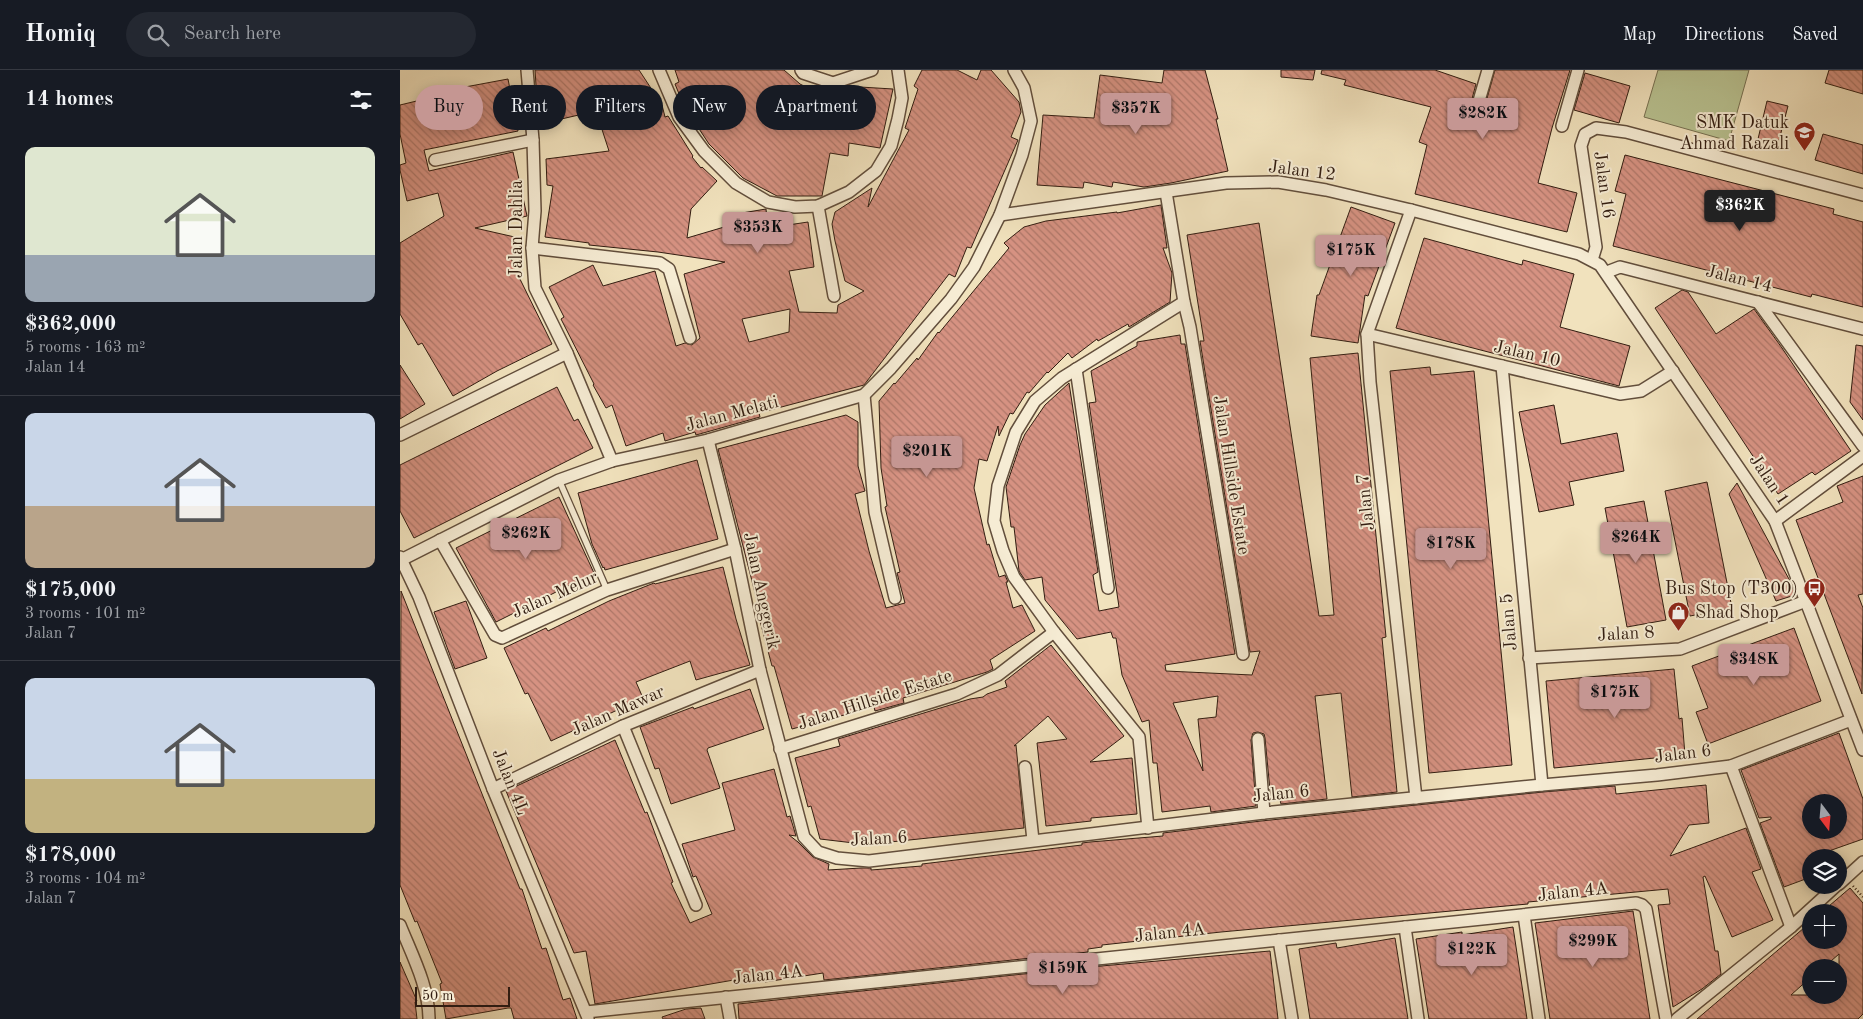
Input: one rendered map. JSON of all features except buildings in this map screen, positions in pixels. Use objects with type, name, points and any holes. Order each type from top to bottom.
[{"type":"street","name":"Jalan Dahlia","points":[[527,70],[533,140],[535,211],[532,248],[535,288],[567,353],[612,461]]},
{"type":"street","points":[[659,70],[679,117],[704,151],[736,183],[768,202],[795,207],[818,206],[849,192],[876,171],[891,146],[902,98],[898,70]]},
{"type":"street","points":[[801,70],[833,83],[872,70]]},
{"type":"street","name":"Jalan Melati","points":[[401,558],[560,480],[612,461],[708,440],[864,395],[891,368],[950,299],[974,267],[1000,215],[1022,156],[1031,121],[1024,88],[1014,70]]},
{"type":"street","points":[[1474,118],[1488,70]]},
{"type":"street","points":[[1562,126],[1578,70]]},
{"type":"street","name":"Jalan 16","points":[[1592,260],[1596,247],[1581,146],[1585,134],[1596,128],[1626,132],[1863,195]]},
{"type":"street","points":[[435,160],[533,140]]},
{"type":"street","name":"Jalan 12","points":[[1000,215],[1226,183],[1278,182],[1326,190],[1411,210],[1578,254],[1592,260]]},
{"type":"street","name":"Jalan Hillside Estate","points":[[1166,192],[1243,654]]},
{"type":"street","points":[[818,206],[834,296]]},
{"type":"street","name":"Jalan 7","points":[[1411,210],[1367,334],[1370,382],[1416,798]]},
{"type":"street","points":[[532,248],[660,264],[669,269],[690,338]]},
{"type":"street","name":"Jalan 1","points":[[1592,260],[1607,272],[1775,521],[1863,750]]},
{"type":"street","name":"Jalan 14","points":[[1607,272],[1620,267],[1863,329]]},
{"type":"street","points":[[1148,828],[1139,737],[1054,632],[1014,577],[1003,551],[994,521],[998,486],[1016,432],[1035,401],[1062,378],[1184,302]]},
{"type":"street","points":[[1758,302],[1863,446]]},
{"type":"street","name":"Jalan 10","points":[[1367,334],[1620,394],[1642,391],[1673,371]]},
{"type":"street","points":[[400,435],[567,353]]},
{"type":"street","name":"Jalan 5","points":[[1502,366],[1542,784]]},
{"type":"street","points":[[1076,369],[1108,588]]},
{"type":"street","points":[[864,395],[875,512],[895,598]]},
{"type":"street","name":"Jalan Anggerik","points":[[708,440],[735,549],[760,670],[780,749]]},
{"type":"street","points":[[1775,521],[1863,456]]},
{"type":"street","name":"Jalan Melur","points":[[440,540],[495,634],[502,638],[607,590],[735,549]]},
{"type":"street","name":"Jalan 4L","points":[[401,558],[419,597],[493,788],[587,1015]]},
{"type":"street","name":"Jalan 8","points":[[1529,658],[1680,649],[1806,601]]},
{"type":"street","name":"Jalan Hillside Estate","points":[[780,749],[957,694],[998,675],[1054,632]]},
{"type":"street","name":"Jalan Mawar","points":[[493,788],[623,726],[760,670]]},
{"type":"street","name":"Jalan 6","points":[[780,749],[804,837],[818,852],[837,858],[869,861],[1264,813],[1542,784],[1657,775],[1730,766],[1851,720]]},
{"type":"street","points":[[623,726],[696,905]]},
{"type":"street","points":[[1258,739],[1264,813]]},
{"type":"street","points":[[1730,766],[1791,927]]},
{"type":"street","points":[[1025,767],[1033,840]]},
{"type":"street","points":[[1847,876],[1863,862]]},
{"type":"street","points":[[1677,1019],[1791,927],[1827,894]]},
{"type":"street","name":"Jalan 4A","points":[[587,1015],[726,997],[1636,903],[1646,909],[1666,1019]]},
{"type":"street","points":[[1524,915],[1539,1019]]},
{"type":"street","points":[[400,925],[423,984],[430,1019]]},
{"type":"street","points":[[1406,927],[1418,1019]]},
{"type":"street","points":[[1279,940],[1292,1019]]},
{"type":"street","points":[[726,997],[730,1019]]},
{"type":"lane","points":[[560,480],[607,590]]},
{"type":"green space","points":[[1658,70],[1749,70],[1729,141],[1644,117]]},
{"type":"place","name":"SMK Datuk Ahmad Razali","points":[[1805,152]]},
{"type":"place","name":"Bus Stop (T300)","points":[[1814,608]]},
{"type":"place","name":"Shad Shop","points":[[1679,632]]}]
